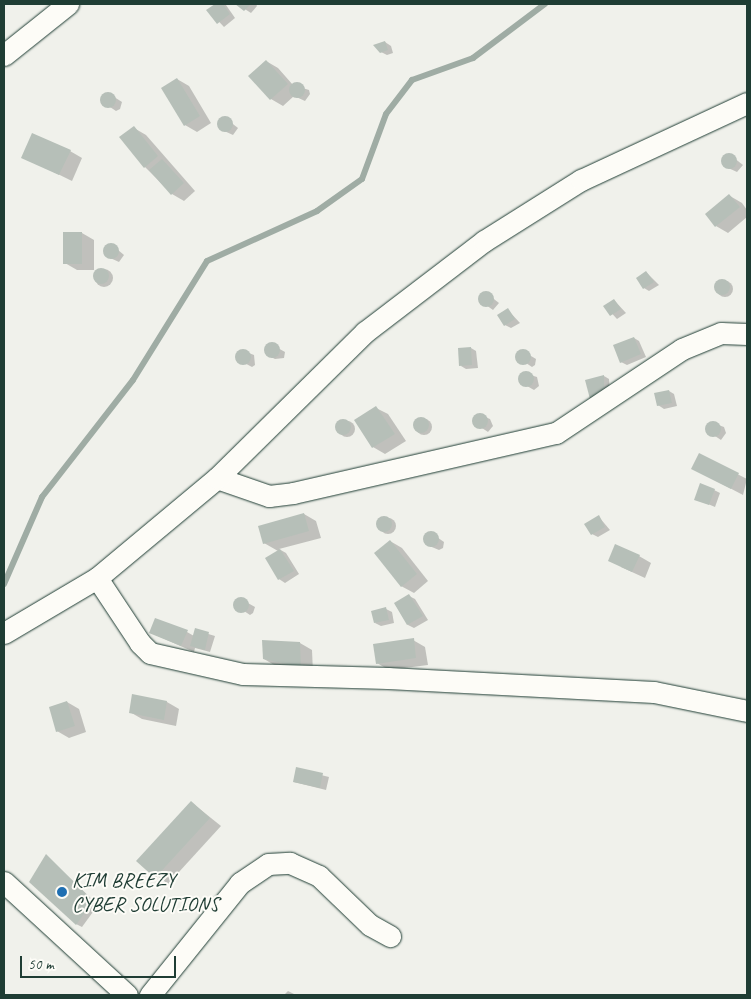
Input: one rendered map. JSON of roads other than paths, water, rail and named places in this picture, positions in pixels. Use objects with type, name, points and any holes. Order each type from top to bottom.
[{"type":"street","points":[[4,55],[68,4]]},
{"type":"street","points":[[4,633],[97,578],[217,478],[365,332],[484,241],[581,180],[747,103]]},
{"type":"street","points":[[217,478],[269,496],[285,494],[556,433],[689,346],[721,333],[747,334]]},
{"type":"street","points":[[97,578],[140,643],[150,653],[243,674],[388,678],[654,692],[747,711]]},
{"type":"street","points":[[150,995],[240,883],[268,864],[290,863],[319,876],[370,925],[390,936]]},
{"type":"street","points":[[4,882],[127,995]]},
{"type":"waterway","points":[[4,584],[42,497],[133,380],[207,261],[317,211],[362,179],[386,114],[412,80],[473,58],[545,4]]},
{"type":"place","name":"KIM BREEZY CYBER SOLUTIONS","points":[[62,892]]}]
